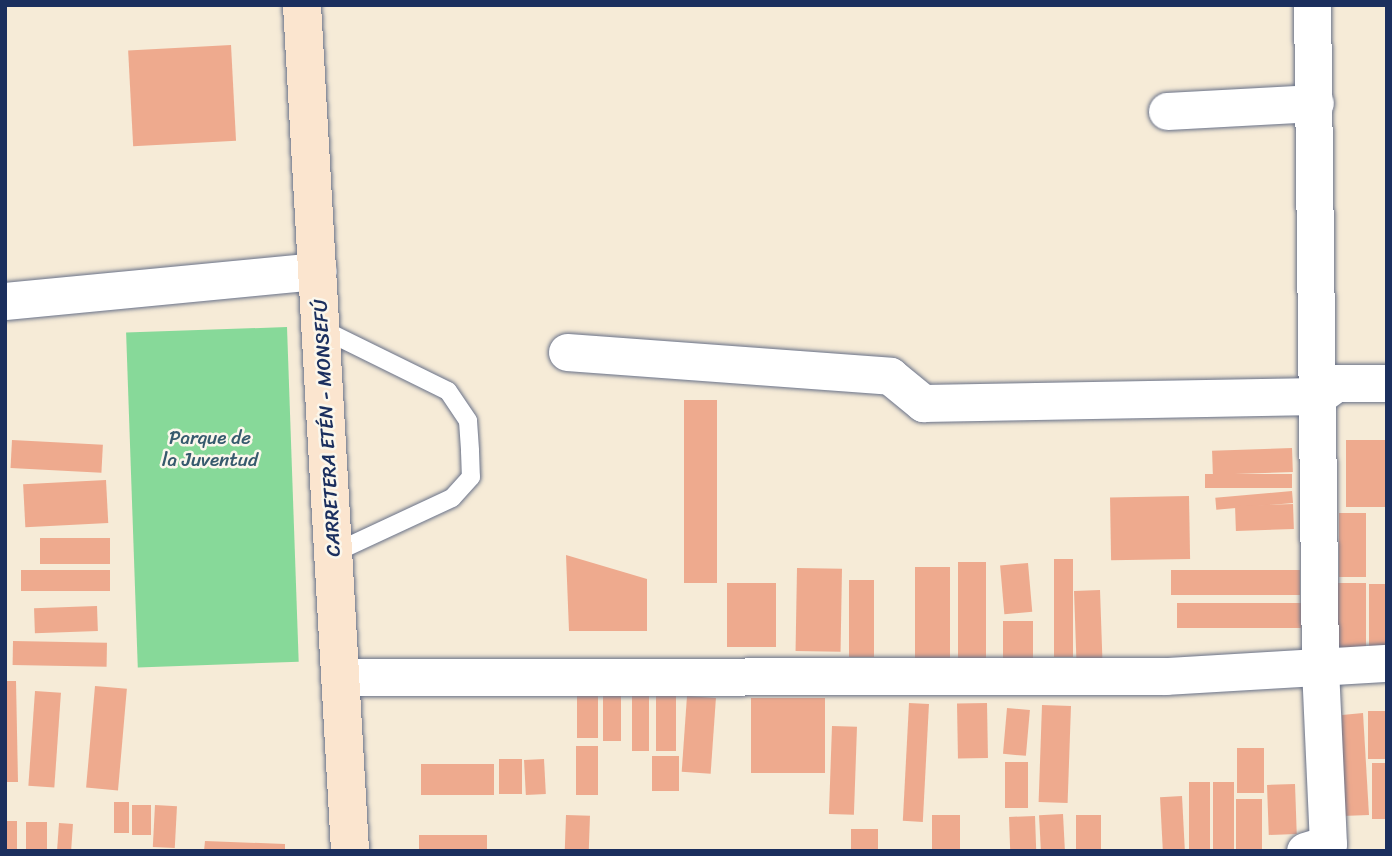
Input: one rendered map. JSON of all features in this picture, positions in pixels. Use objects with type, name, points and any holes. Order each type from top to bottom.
[{"type":"main road","name":"CARRETERA ETÉN - MONSEFÚ","points":[[302,5],[350,851]]},
{"type":"street","points":[[1305,851],[1328,844],[1320,665],[1312,5]]},
{"type":"street","points":[[1167,111],[1315,103]]},
{"type":"street","points":[[5,301],[318,271]]},
{"type":"street","points":[[567,352],[890,376],[923,403],[1318,396],[1336,383],[1387,383]]},
{"type":"street","points":[[341,677],[1166,676],[1387,663]]},
{"type":"lane","points":[[322,328],[448,391],[468,421],[470,451],[471,477],[452,498],[334,553]]},
{"type":"green space","name":"Parque de la Juventud","points":[[287,327],[299,662],[138,667],[126,333]]},
{"type":"building","points":[[231,45],[236,141],[133,146],[128,50]]},
{"type":"building","points":[[684,400],[717,400],[717,583],[684,583]]},
{"type":"building","points":[[12,440],[103,445],[101,473],[11,468]]},
{"type":"building","points":[[1346,440],[1387,440],[1387,507],[1346,507]]},
{"type":"building","points":[[1292,448],[1293,472],[1213,475],[1212,451]]},
{"type":"building","points":[[1205,474],[1292,474],[1292,488],[1205,488]]},
{"type":"building","points":[[106,480],[108,523],[25,527],[23,484]]},
{"type":"building","points":[[1292,491],[1293,503],[1216,510],[1215,498]]},
{"type":"building","points":[[1189,496],[1190,559],[1111,560],[1110,497]]},
{"type":"building","points":[[1293,504],[1294,529],[1236,531],[1235,506]]},
{"type":"building","points":[[1339,513],[1366,513],[1366,577],[1339,577]]},
{"type":"building","points":[[40,538],[110,538],[110,564],[40,564]]},
{"type":"building","points":[[566,555],[647,579],[647,631],[569,631]]},
{"type":"building","points":[[1054,559],[1073,559],[1073,657],[1054,657]]},
{"type":"building","points":[[958,562],[986,562],[986,663],[958,663]]},
{"type":"building","points":[[1028,563],[1032,612],[1004,614],[1000,565]]},
{"type":"building","points":[[915,567],[950,567],[950,660],[915,660]]},
{"type":"building","points":[[797,568],[842,569],[841,652],[796,651]]},
{"type":"building","points":[[21,570],[110,570],[110,591],[21,591]]},
{"type":"building","points":[[1171,570],[1300,570],[1300,595],[1171,595]]},
{"type":"building","points":[[849,580],[874,580],[874,657],[849,657]]},
{"type":"building","points":[[727,583],[776,583],[776,647],[727,647]]},
{"type":"building","points":[[1337,583],[1366,583],[1366,651],[1337,651]]},
{"type":"building","points":[[1369,584],[1387,584],[1387,650],[1369,650]]},
{"type":"building","points":[[1100,590],[1102,658],[1076,659],[1074,591]]},
{"type":"building","points":[[1177,603],[1301,603],[1301,628],[1177,628]]},
{"type":"building","points":[[97,606],[98,631],[35,633],[34,608]]},
{"type":"building","points":[[1003,621],[1033,621],[1033,666],[1003,666]]},
{"type":"building","points":[[13,641],[107,643],[107,667],[13,665]]},
{"type":"building","points":[[5,681],[16,681],[18,782],[5,782]]},
{"type":"building","points":[[95,686],[127,689],[118,790],[86,788]]},
{"type":"building","points":[[35,691],[61,693],[54,788],[28,786]]},
{"type":"building","points":[[656,694],[676,694],[676,751],[656,751]]},
{"type":"building","points":[[577,695],[598,695],[598,738],[577,738]]},
{"type":"building","points":[[632,695],[649,695],[649,751],[632,751]]},
{"type":"building","points":[[603,696],[621,696],[621,741],[603,741]]},
{"type":"building","points":[[687,696],[716,698],[711,774],[682,772]]},
{"type":"building","points":[[751,698],[825,698],[825,773],[751,773]]},
{"type":"building","points":[[909,703],[929,704],[923,822],[903,821]]},
{"type":"building","points":[[987,703],[988,758],[958,759],[957,704]]},
{"type":"building","points":[[1042,705],[1071,706],[1068,803],[1039,802]]},
{"type":"building","points":[[1007,708],[1030,710],[1026,756],[1003,754]]},
{"type":"building","points":[[1368,711],[1387,711],[1387,759],[1368,759]]},
{"type":"building","points":[[1363,713],[1369,815],[1342,816],[1342,715]]},
{"type":"building","points":[[832,726],[857,727],[854,815],[829,814]]},
{"type":"building","points":[[576,746],[598,746],[598,795],[576,795]]},
{"type":"building","points":[[1237,748],[1264,748],[1264,793],[1237,793]]},
{"type":"building","points":[[652,756],[679,756],[679,791],[652,791]]},
{"type":"building","points":[[499,759],[522,759],[522,794],[499,794]]},
{"type":"building","points":[[544,759],[546,794],[526,795],[524,760]]},
{"type":"building","points":[[1005,762],[1028,762],[1028,808],[1005,808]]},
{"type":"building","points":[[1372,763],[1387,763],[1387,819],[1372,819]]},
{"type":"building","points":[[421,764],[494,764],[494,795],[421,795]]},
{"type":"building","points":[[1189,782],[1210,782],[1210,851],[1189,851]]},
{"type":"building","points":[[1213,782],[1234,782],[1234,851],[1213,851]]},
{"type":"building","points":[[1295,784],[1297,834],[1269,835],[1267,785]]},
{"type":"building","points":[[1182,796],[1185,851],[1163,851],[1160,797]]},
{"type":"building","points":[[1236,799],[1262,799],[1262,851],[1236,851]]},
{"type":"building","points":[[114,802],[129,802],[129,833],[114,833]]},
{"type":"building","points":[[132,805],[151,805],[151,835],[132,835]]},
{"type":"building","points":[[155,805],[177,806],[175,848],[153,847]]},
{"type":"building","points":[[1063,814],[1065,851],[1041,851],[1039,815]]},
{"type":"building","points":[[566,815],[590,816],[589,851],[565,851]]},
{"type":"building","points":[[932,815],[960,815],[960,851],[932,851]]},
{"type":"building","points":[[1076,815],[1101,815],[1101,851],[1076,851]]},
{"type":"building","points":[[1035,816],[1036,851],[1010,851],[1009,817]]},
{"type":"building","points":[[5,821],[17,821],[17,851],[5,851]]},
{"type":"building","points":[[26,822],[47,822],[47,851],[26,851]]},
{"type":"building","points":[[59,823],[73,824],[71,851],[57,851]]},
{"type":"building","points":[[851,829],[878,829],[878,851],[851,851]]},
{"type":"building","points":[[419,835],[487,835],[487,851],[419,851]]},
{"type":"building","points":[[205,841],[285,844],[285,851],[204,851]]}]
